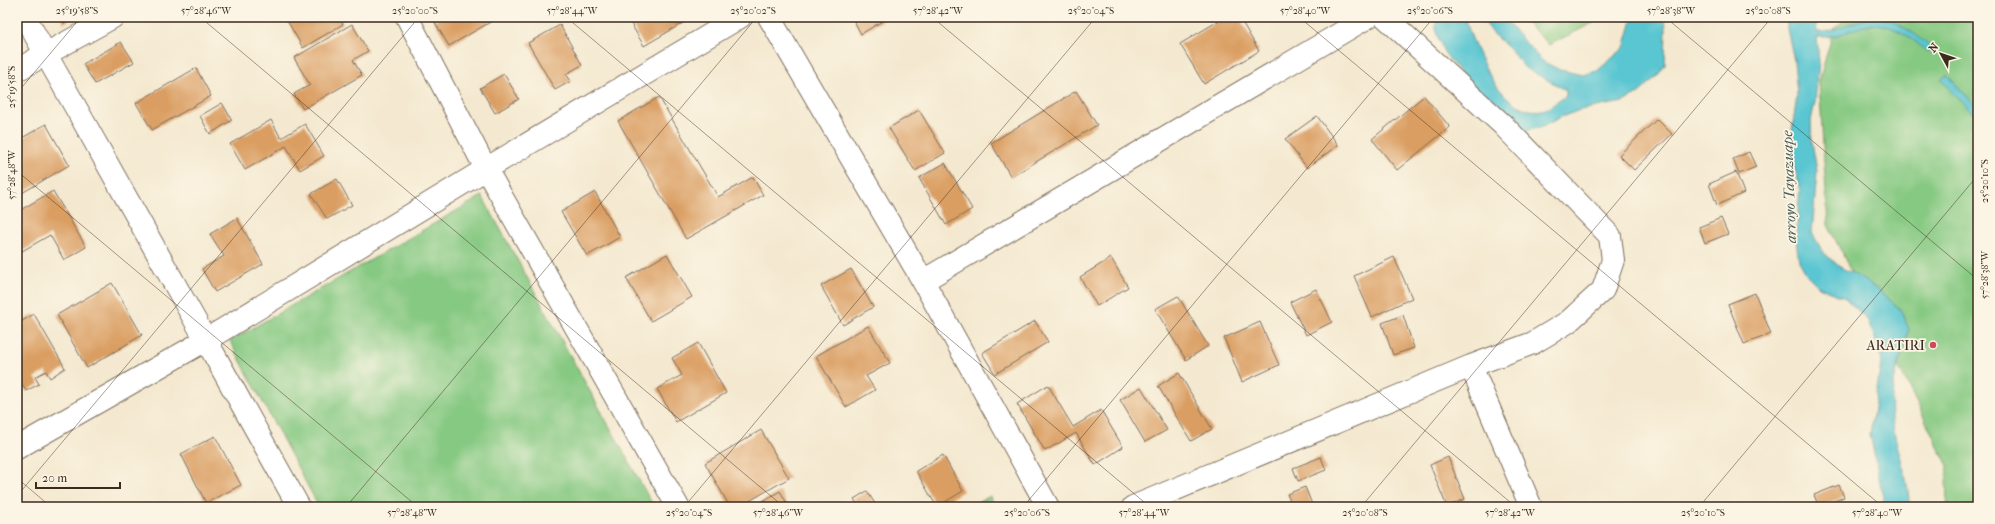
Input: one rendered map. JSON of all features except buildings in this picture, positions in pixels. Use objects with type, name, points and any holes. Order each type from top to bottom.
[{"type":"street","points":[[25,17],[299,507]]},
{"type":"street","points":[[17,70],[45,53],[113,17]]},
{"type":"street","points":[[407,17],[486,169],[678,507]]},
{"type":"street","points":[[17,448],[206,340],[486,169],[740,17]]},
{"type":"street","points":[[769,17],[923,281],[1048,507]]},
{"type":"street","points":[[923,281],[1368,17]]},
{"type":"street","points":[[1133,507],[1471,366],[1533,343],[1568,322],[1603,290],[1613,260],[1610,236],[1503,126],[1386,17]]},
{"type":"street","points":[[1471,366],[1531,507]]},
{"type":"green space","points":[[1521,17],[1605,17],[1549,45]]},
{"type":"green space","name":"ARATIRI","points":[[1847,17],[1978,17],[1978,507],[1946,507],[1948,466],[1828,225],[1819,81],[1834,29]]},
{"type":"green space","points":[[482,196],[654,507],[319,507],[230,341]]},
{"type":"green space","points":[[990,496],[993,507],[970,507]]},
{"type":"water","points":[[1435,17],[1465,17],[1475,45],[1491,77],[1502,92],[1514,103],[1527,109],[1542,110],[1548,108],[1566,96],[1566,90],[1525,68],[1510,49],[1495,36],[1481,17],[1502,17],[1542,61],[1560,70],[1583,75],[1597,71],[1624,48],[1633,17],[1665,17],[1665,65],[1659,74],[1638,94],[1623,102],[1580,110],[1561,117],[1542,127],[1526,131],[1504,120],[1462,76],[1444,52],[1437,35]]},
{"type":"water","points":[[1787,17],[1815,17],[1817,32],[1831,31],[1866,18],[1882,18],[1897,23],[1920,38],[1931,48],[1927,52],[1901,32],[1893,28],[1877,24],[1839,35],[1817,37],[1819,62],[1815,102],[1811,121],[1812,142],[1817,171],[1812,233],[1823,252],[1840,267],[1861,278],[1877,289],[1899,308],[1909,329],[1895,376],[1892,413],[1895,436],[1909,497],[1909,507],[1885,507],[1870,434],[1881,363],[1879,349],[1868,321],[1845,298],[1819,287],[1807,275],[1799,261],[1796,240],[1800,186],[1789,151],[1797,95],[1794,60],[1787,29]]},
{"type":"water","points":[[1947,75],[1978,108],[1978,119],[1941,79]]},
{"type":"place","name":"ARATIRI","points":[[1933,345]]},
{"type":"water label","name":"arroyo Tayazuape","points":[[1789,187]]}]
